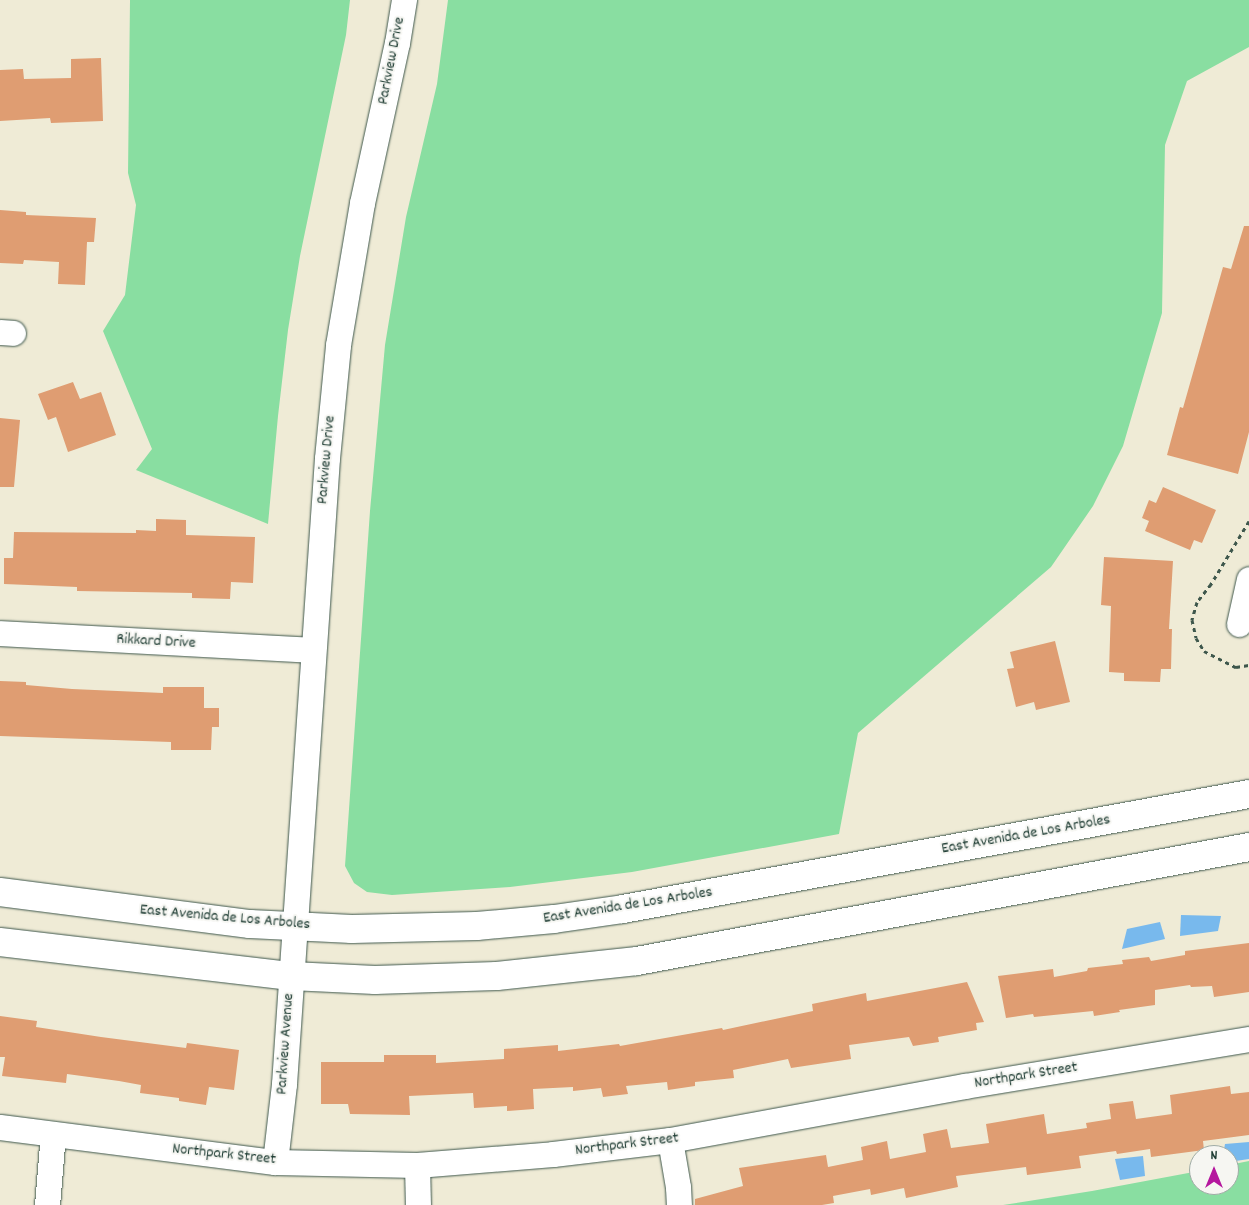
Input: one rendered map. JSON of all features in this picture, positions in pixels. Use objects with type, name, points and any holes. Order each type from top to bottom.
[{"type":"main road","name":"East Avenida de Los Arboles","points":[[0,892],[188,917],[294,926],[352,929],[477,926],[554,919],[623,909],[1249,794]]},
{"type":"main road","points":[[0,942],[291,976],[374,980],[497,976],[637,961],[1249,847]]},
{"type":"street","name":"Parkview Drive","points":[[294,926],[326,458],[338,345],[362,203],[397,43],[404,0]]},
{"type":"street","points":[[1239,624],[1249,580]]},
{"type":"street","name":"Rikkard Drive","points":[[0,633],[312,650]]},
{"type":"street","name":"Parkview Avenue","points":[[275,1162],[284,1084],[294,926]]},
{"type":"street","name":"Northpark Street","points":[[0,1127],[275,1162],[417,1165],[553,1154],[670,1140],[965,1086],[1249,1039]]},
{"type":"street","points":[[46,1205],[54,1134]]},
{"type":"street","points":[[670,1140],[678,1187],[678,1205]]},
{"type":"street","points":[[417,1165],[418,1205]]},
{"type":"path","points":[[1249,521],[1212,584],[1197,602],[1192,620],[1196,638],[1204,651],[1236,667],[1249,665]]},
{"type":"green space","points":[[130,0],[350,0],[346,35],[300,256],[288,330],[268,524],[136,470],[152,449],[103,331],[125,295],[136,205],[128,173]]},
{"type":"green space","points":[[448,0],[1249,0],[1249,47],[1187,81],[1165,145],[1162,313],[1123,446],[1093,506],[1051,567],[858,733],[839,834],[632,872],[510,887],[392,895],[367,892],[354,883],[345,866],[370,511],[385,345],[406,217],[437,84]]},
{"type":"green space","points":[[1249,1161],[1249,1205],[1003,1205],[1189,1173],[1189,1195],[1239,1195],[1239,1163]]},
{"type":"water","points":[[1181,915],[1221,916],[1218,931],[1180,936]]},
{"type":"water","points":[[1160,922],[1165,939],[1122,949],[1127,929]]},
{"type":"water","points":[[1249,1142],[1249,1159],[1239,1160],[1239,1145],[1225,1144]]},
{"type":"water","points":[[1143,1156],[1145,1176],[1120,1180],[1115,1159]]},
{"type":"building","points":[[101,58],[103,121],[51,123],[50,118],[0,121],[0,70],[23,69],[24,79],[71,78],[71,59]]},
{"type":"building","points":[[0,210],[26,212],[26,215],[96,218],[94,242],[87,242],[85,285],[58,284],[59,262],[24,260],[23,264],[0,263]]},
{"type":"building","points":[[1244,226],[1249,226],[1249,432],[1238,474],[1167,455],[1180,407],[1183,408],[1223,267],[1231,269]]},
{"type":"building","points":[[73,382],[80,399],[101,392],[116,435],[68,452],[56,417],[48,420],[38,394]]},
{"type":"building","points":[[0,418],[20,420],[14,487],[0,487]]},
{"type":"building","points":[[1163,487],[1216,510],[1202,543],[1194,540],[1190,550],[1145,531],[1149,521],[1142,518],[1149,500],[1156,503]]},
{"type":"building","points":[[156,519],[186,520],[186,535],[255,537],[253,583],[231,582],[230,599],[192,598],[192,593],[77,591],[77,587],[4,584],[4,558],[13,558],[14,532],[136,533],[136,530],[156,531]]},
{"type":"building","points":[[1104,557],[1173,561],[1169,629],[1172,629],[1171,669],[1161,669],[1160,682],[1124,681],[1124,673],[1109,672],[1111,606],[1101,605]]},
{"type":"building","points":[[1055,641],[1070,702],[1036,710],[1034,702],[1016,707],[1007,669],[1014,668],[1010,652]]},
{"type":"building","points":[[0,681],[26,682],[26,685],[72,689],[163,693],[163,687],[204,687],[204,708],[219,708],[219,727],[212,727],[211,750],[171,750],[171,742],[0,736]]},
{"type":"building","points":[[1249,943],[1249,992],[1214,997],[1212,986],[1191,987],[1190,985],[1155,990],[1155,1005],[1119,1010],[1120,1012],[1094,1016],[1093,1011],[1034,1017],[1033,1014],[1006,1018],[998,976],[1053,969],[1054,977],[1087,971],[1088,968],[1123,964],[1122,960],[1149,957],[1151,961],[1185,955],[1185,951]]},
{"type":"building","points":[[967,982],[984,1022],[976,1023],[977,1030],[938,1037],[939,1042],[913,1046],[909,1037],[849,1045],[851,1059],[791,1068],[788,1059],[733,1070],[734,1078],[695,1082],[695,1086],[668,1090],[667,1082],[626,1086],[628,1094],[603,1097],[601,1088],[573,1091],[573,1087],[533,1089],[534,1109],[507,1111],[507,1106],[474,1108],[473,1093],[409,1096],[410,1115],[350,1114],[348,1104],[321,1104],[321,1062],[384,1062],[384,1055],[436,1055],[436,1063],[504,1059],[504,1049],[558,1045],[558,1051],[619,1044],[620,1046],[722,1028],[723,1030],[813,1011],[812,1004],[866,993],[867,1001]]},
{"type":"building","points":[[0,1016],[37,1021],[36,1027],[101,1037],[186,1048],[187,1043],[239,1050],[234,1090],[209,1087],[206,1105],[179,1101],[179,1098],[140,1093],[141,1085],[119,1081],[67,1074],[66,1083],[2,1076],[5,1057],[0,1057]]},
{"type":"building","points":[[1230,1086],[1231,1094],[1249,1092],[1249,1135],[1203,1141],[1203,1145],[1189,1145],[1189,1152],[1151,1157],[1150,1149],[1117,1154],[1116,1151],[1079,1156],[1081,1168],[1027,1175],[1026,1167],[956,1176],[958,1187],[906,1198],[904,1188],[871,1195],[870,1189],[833,1196],[834,1203],[822,1205],[695,1205],[695,1199],[743,1186],[739,1168],[826,1155],[828,1167],[863,1160],[861,1147],[887,1141],[890,1159],[926,1152],[923,1134],[947,1129],[951,1148],[989,1143],[986,1124],[1044,1114],[1047,1134],[1087,1128],[1086,1123],[1111,1119],[1109,1104],[1133,1101],[1136,1119],[1172,1114],[1170,1095]]}]
